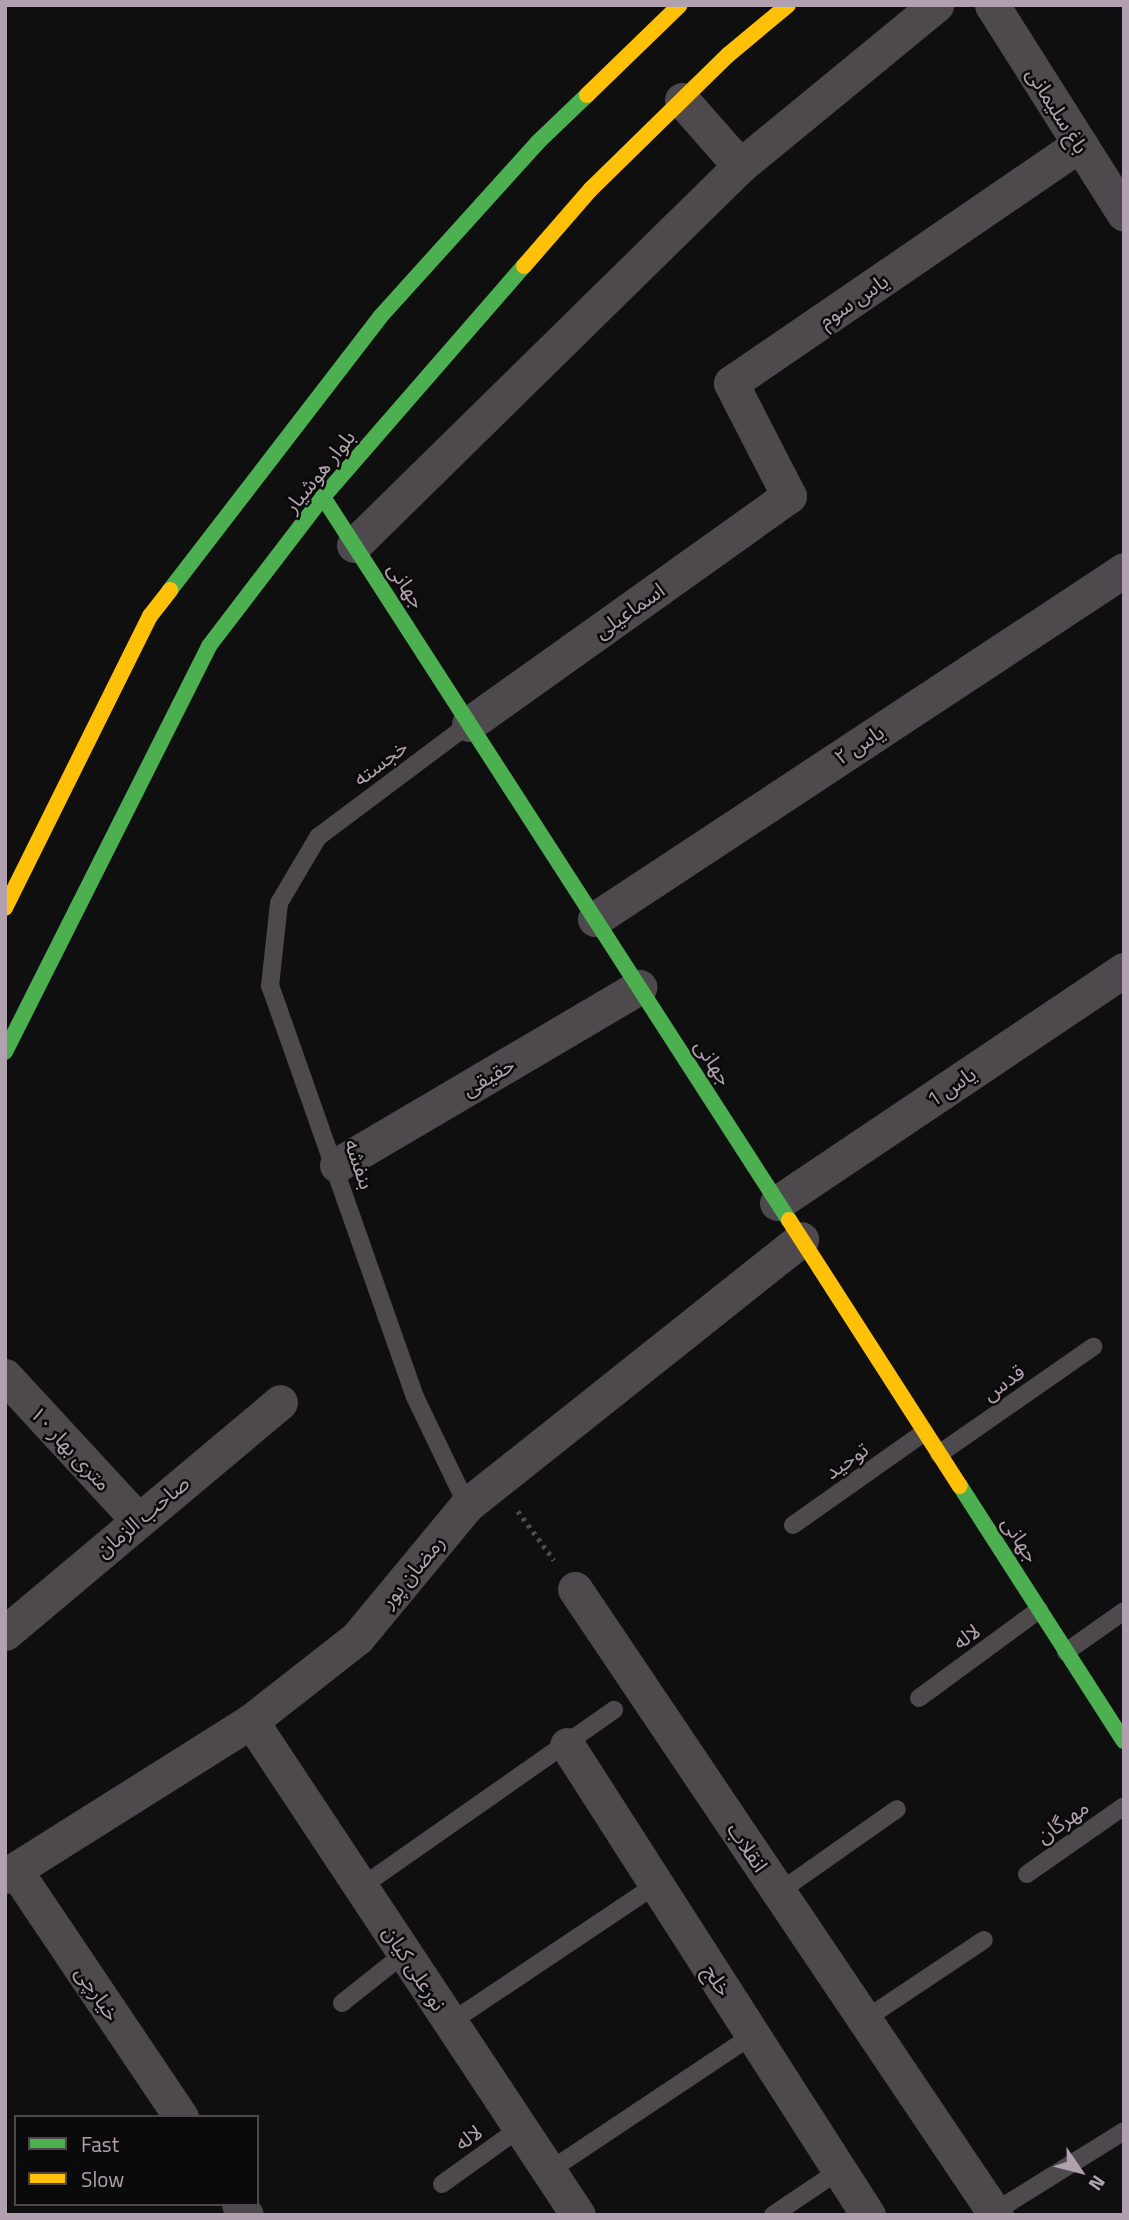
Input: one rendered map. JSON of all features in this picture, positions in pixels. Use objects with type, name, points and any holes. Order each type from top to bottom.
[{"type":"main road","points":[[5,908],[150,616],[268,457],[380,317],[538,142],[680,5]]},
{"type":"main road","name":"بلوار هوشیار","points":[[5,1052],[209,646],[323,497],[591,189],[682,100],[788,5]]},
{"type":"main road","name":"جهانی","points":[[323,497],[1124,1741]]},
{"type":"street","points":[[354,545],[740,166],[936,5]]},
{"type":"street","name":"باغ سلیمانی","points":[[992,5],[1124,215]]},
{"type":"street","points":[[682,100],[740,166]]},
{"type":"street","name":"یاس سوم","points":[[789,496],[732,383],[1080,145]]},
{"type":"street","name":"اسماعیلی","points":[[469,724],[789,496]]},
{"type":"street","name":"یاس ۲","points":[[595,919],[1124,570]]},
{"type":"street","name":"یاس 1","points":[[777,1203],[1124,970]]},
{"type":"street","name":"حقیقی","points":[[337,1165],[639,987]]},
{"type":"street","name":"رمضان پور","points":[[10,1873],[251,1721],[357,1638],[467,1505],[801,1239]]},
{"type":"street","name":"۱۰ متری بهار","points":[[5,1376],[137,1519]]},
{"type":"street","name":"صاحب الزمان","points":[[5,1633],[137,1519],[280,1402]]},
{"type":"street","name":"انقلاب","points":[[575,1589],[995,2213]]},
{"type":"street","name":"نورعلی کیان","points":[[251,1721],[578,2215]]},
{"type":"street","name":"خلج","points":[[567,1745],[869,2215]]},
{"type":"street","name":"خیارچی","points":[[10,1873],[180,2115]]},
{"type":"lane","name":"خجسته","points":[[318,837],[469,724]]},
{"type":"lane","name":"بنفشه","points":[[318,837],[279,903],[270,986],[337,1165],[415,1397],[467,1505]]},
{"type":"lane","name":"قدس","points":[[939,1454],[1093,1347]]},
{"type":"lane","name":"توحید","points":[[793,1525],[925,1432]]},
{"type":"lane","name":"لاله","points":[[919,1698],[1039,1610]]},
{"type":"lane","points":[[1066,1651],[1124,1611]]},
{"type":"lane","points":[[361,1887],[614,1710]]},
{"type":"lane","name":"مهرگان","points":[[1027,1874],[1124,1806]]},
{"type":"lane","points":[[779,1892],[897,1809]]},
{"type":"lane","points":[[451,2022],[657,1884]]},
{"type":"lane","points":[[864,2020],[984,1940]]},
{"type":"lane","points":[[342,2003],[405,1953]]},
{"type":"lane","points":[[549,2171],[753,2035]]},
{"type":"lane","name":"لاله","points":[[442,2184],[520,2128]]},
{"type":"lane","points":[[995,2213],[1124,2131]]},
{"type":"lane","points":[[773,2215],[840,2170]]},
{"type":"path","points":[[497,1482],[575,1589]]},
{"type":"traffic: fast","points":[[170,590],[380,317],[538,142],[587,95]]},
{"type":"traffic: fast","points":[[5,1052],[209,646],[323,497],[524,266]]},
{"type":"traffic: fast","points":[[323,497],[789,1220]]},
{"type":"traffic: fast","points":[[960,1486],[1124,1741]]},
{"type":"traffic: slow","points":[[587,95],[680,5]]},
{"type":"traffic: slow","points":[[524,266],[591,189],[728,55],[788,5]]},
{"type":"traffic: slow","points":[[5,908],[150,616],[170,590]]},
{"type":"traffic: slow","points":[[789,1220],[960,1486]]}]
